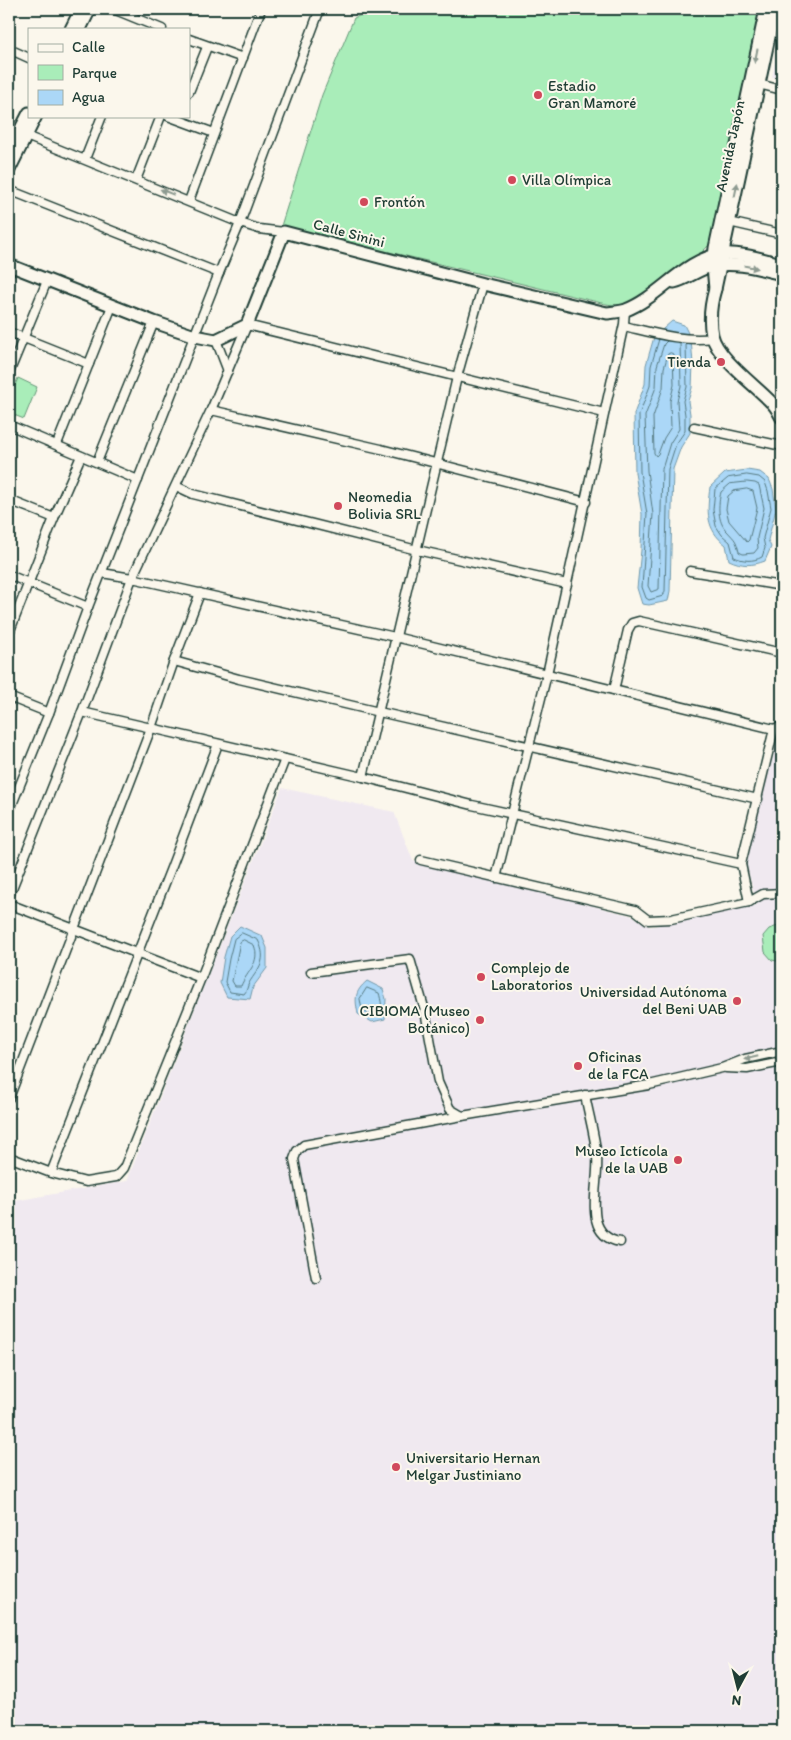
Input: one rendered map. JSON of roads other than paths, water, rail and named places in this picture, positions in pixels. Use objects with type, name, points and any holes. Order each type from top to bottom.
[{"type":"street","points":[[72,28],[81,9]]},
{"type":"street","points":[[80,28],[90,9]]},
{"type":"street","points":[[113,9],[158,28]]},
{"type":"street","points":[[189,201],[261,9]]},
{"type":"street","points":[[9,812],[219,273],[242,223],[318,9]]},
{"type":"street","name":"Avenida Japón","points":[[717,260],[729,222],[766,9]]},
{"type":"street","name":"Avenida Japón","points":[[713,338],[711,317],[717,260],[754,83],[775,9]]},
{"type":"street","points":[[190,39],[243,58]]},
{"type":"street","points":[[190,89],[206,46]]},
{"type":"street","points":[[9,49],[28,58]]},
{"type":"street","points":[[754,83],[782,90]]},
{"type":"street","points":[[9,152],[28,115]]},
{"type":"street","points":[[9,170],[35,118]]},
{"type":"street","points":[[84,159],[101,118]]},
{"type":"street","points":[[136,180],[160,118]]},
{"type":"street","points":[[178,118],[214,133]]},
{"type":"street","name":"Calle Sinini","points":[[26,136],[242,223],[598,312],[607,313],[626,310],[667,283],[682,281],[717,260]]},
{"type":"street","points":[[9,190],[219,273]]},
{"type":"street","points":[[729,222],[782,234]]},
{"type":"street","points":[[9,896],[82,712],[132,578],[211,410],[284,232]]},
{"type":"street","points":[[717,260],[738,255],[782,264]]},
{"type":"street","points":[[717,260],[782,274]]},
{"type":"street","points":[[9,265],[112,306],[195,336],[216,340],[247,324],[604,413]]},
{"type":"street","points":[[9,373],[47,281]]},
{"type":"street","points":[[363,777],[457,377],[483,284]]},
{"type":"street","points":[[57,444],[112,306]]},
{"type":"street","points":[[496,878],[547,674],[586,502],[626,310]]},
{"type":"street","points":[[98,462],[154,322]]},
{"type":"street","points":[[624,326],[685,339],[713,338],[724,355],[773,404],[782,418]]},
{"type":"street","points":[[9,332],[89,364]]},
{"type":"street","points":[[216,340],[228,371]]},
{"type":"street","points":[[211,410],[381,449],[586,502]]},
{"type":"street","points":[[9,425],[138,480]]},
{"type":"street","points":[[694,427],[782,446]]},
{"type":"street","points":[[9,633],[54,518],[81,456]]},
{"type":"street","points":[[176,486],[193,494],[417,550],[567,584]]},
{"type":"street","points":[[9,500],[54,518]]},
{"type":"street","points":[[690,571],[782,586]]},
{"type":"street","points":[[102,573],[200,593],[395,638],[774,729],[782,726]]},
{"type":"street","points":[[9,575],[88,608]]},
{"type":"street","points":[[9,1098],[151,728],[200,593]]},
{"type":"street","points":[[614,690],[628,630],[632,623],[639,621],[782,653]]},
{"type":"street","points":[[174,661],[239,679],[758,799]]},
{"type":"street","points":[[9,697],[49,713]]},
{"type":"street","points":[[82,712],[363,777],[512,814],[593,830],[741,864]]},
{"type":"street","points":[[749,902],[741,864],[774,729]]},
{"type":"street","points":[[51,1174],[218,744]]},
{"type":"street","points":[[9,1157],[51,1174],[86,1182],[116,1177],[124,1168],[201,978],[285,759]]},
{"type":"street","points":[[421,860],[635,910],[648,920],[671,918],[749,902],[763,894],[782,893]]},
{"type":"street","points":[[9,904],[201,978]]},
{"type":"street","points":[[311,972],[410,959],[425,1010],[438,1082],[450,1109],[462,1116]]},
{"type":"street","points":[[316,1278],[294,1159],[297,1151],[304,1145],[649,1085],[722,1068],[745,1059],[782,1051]]},
{"type":"street","points":[[722,1068],[747,1068],[782,1062]]},
{"type":"street","points":[[585,1096],[597,1155],[595,1214],[602,1233],[620,1242]]},
{"type":"water","points":[[672,321],[684,325],[691,339],[692,388],[688,401],[690,433],[681,447],[673,469],[670,591],[668,601],[649,605],[642,604],[637,588],[642,514],[635,473],[634,414],[645,384],[646,365],[654,337]]},
{"type":"water","points":[[747,470],[760,472],[769,479],[773,489],[776,509],[768,540],[771,547],[765,561],[747,565],[729,560],[726,545],[714,533],[711,526],[708,504],[710,487],[725,473]]},
{"type":"water","points":[[240,926],[262,936],[267,948],[267,968],[253,987],[250,999],[227,997],[220,983],[230,936]]},
{"type":"water","points":[[367,981],[383,989],[386,999],[385,1019],[372,1022],[358,1014],[356,996]]},
{"type":"place","name":"Estadio Gran Mamoré","points":[[538,95]]},
{"type":"place","name":"Villa Olímpica","points":[[512,180]]},
{"type":"place","name":"Frontón","points":[[364,202]]},
{"type":"place","name":"Tienda","points":[[721,362]]},
{"type":"place","name":"Neomedia Bolivia SRL","points":[[338,506]]},
{"type":"place","name":"Complejo de Laboratorios","points":[[481,977]]},
{"type":"place","name":"Universidad Autónoma del Beni UAB","points":[[737,1001]]},
{"type":"place","name":"CIBIOMA (Museo Botánico)","points":[[480,1020]]},
{"type":"place","name":"Oficinas de la FCA","points":[[578,1066]]},
{"type":"place","name":"Museo Ictícola de la UAB","points":[[678,1160]]},
{"type":"place","name":"Universitario Hernan Melgar Justiniano","points":[[396,1467]]}]
